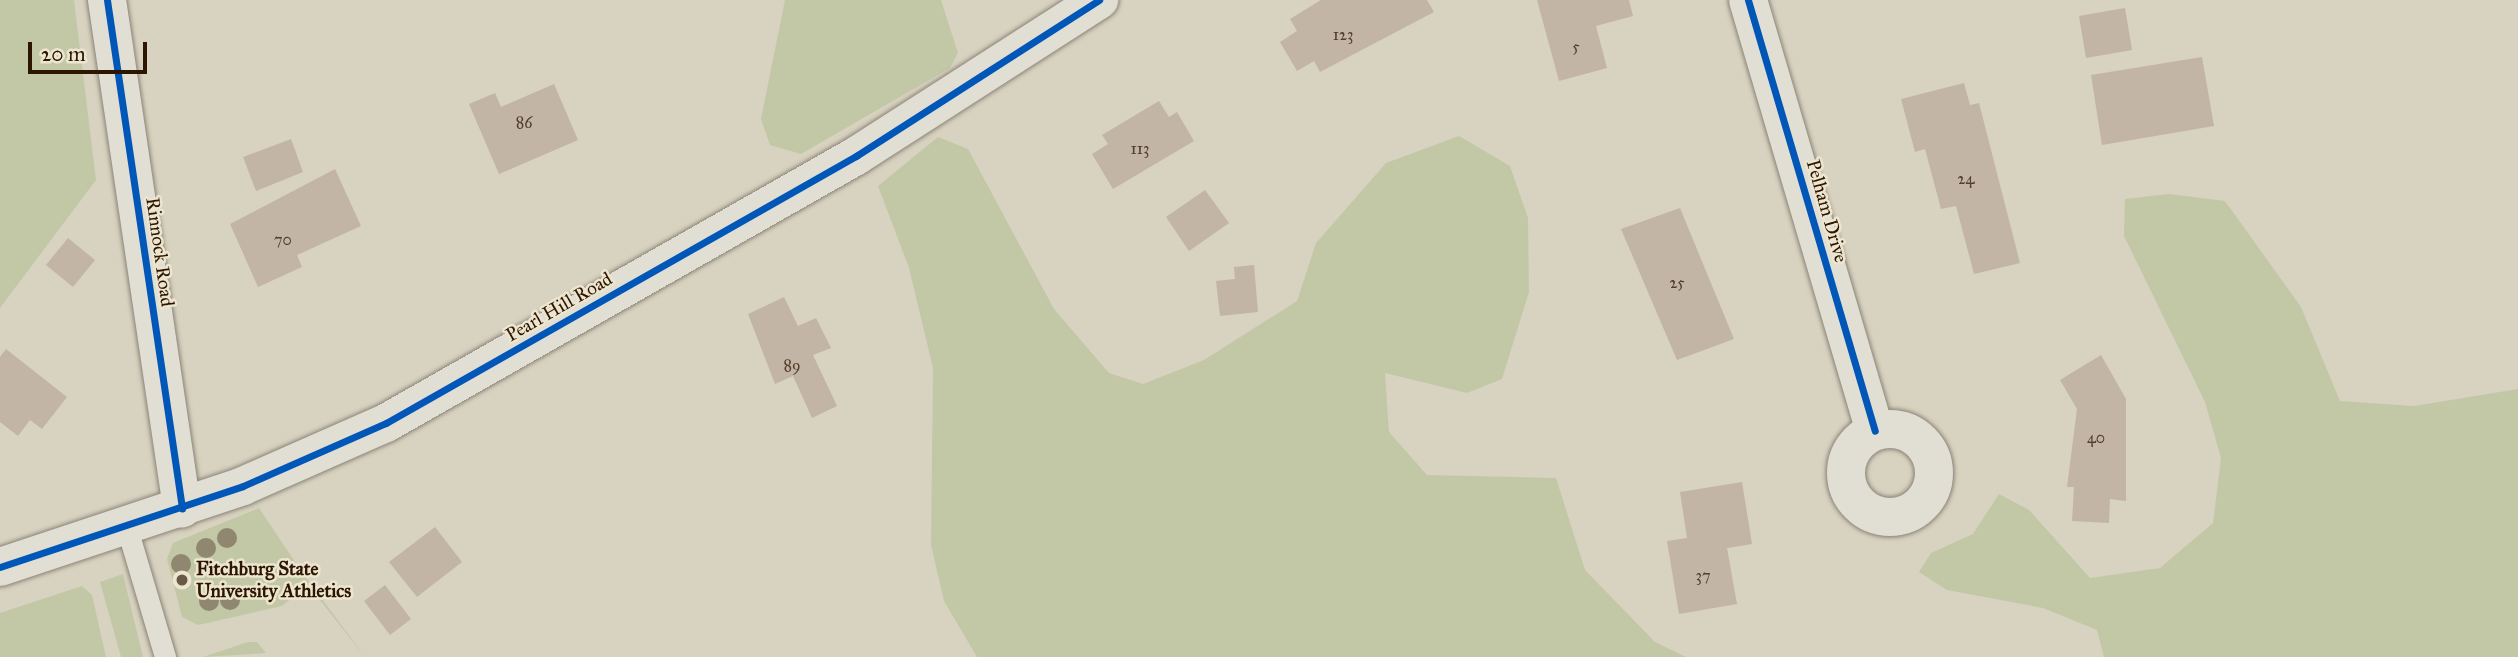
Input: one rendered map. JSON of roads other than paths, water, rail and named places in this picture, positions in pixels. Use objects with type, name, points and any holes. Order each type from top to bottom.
[{"type":"street","name":"Rinnock Road","points":[[107,0],[182,508]]},
{"type":"street","name":"Pearl Hill Road","points":[[0,567],[182,508],[338,446],[451,387],[856,156],[1098,0]]},
{"type":"street","name":"Pelham Drive","points":[[1748,0],[1875,431]]},
{"type":"lane","points":[[126,525],[165,657]]},
{"type":"place","name":"Fitchburg State University Athletics","points":[[182,580]]}]
